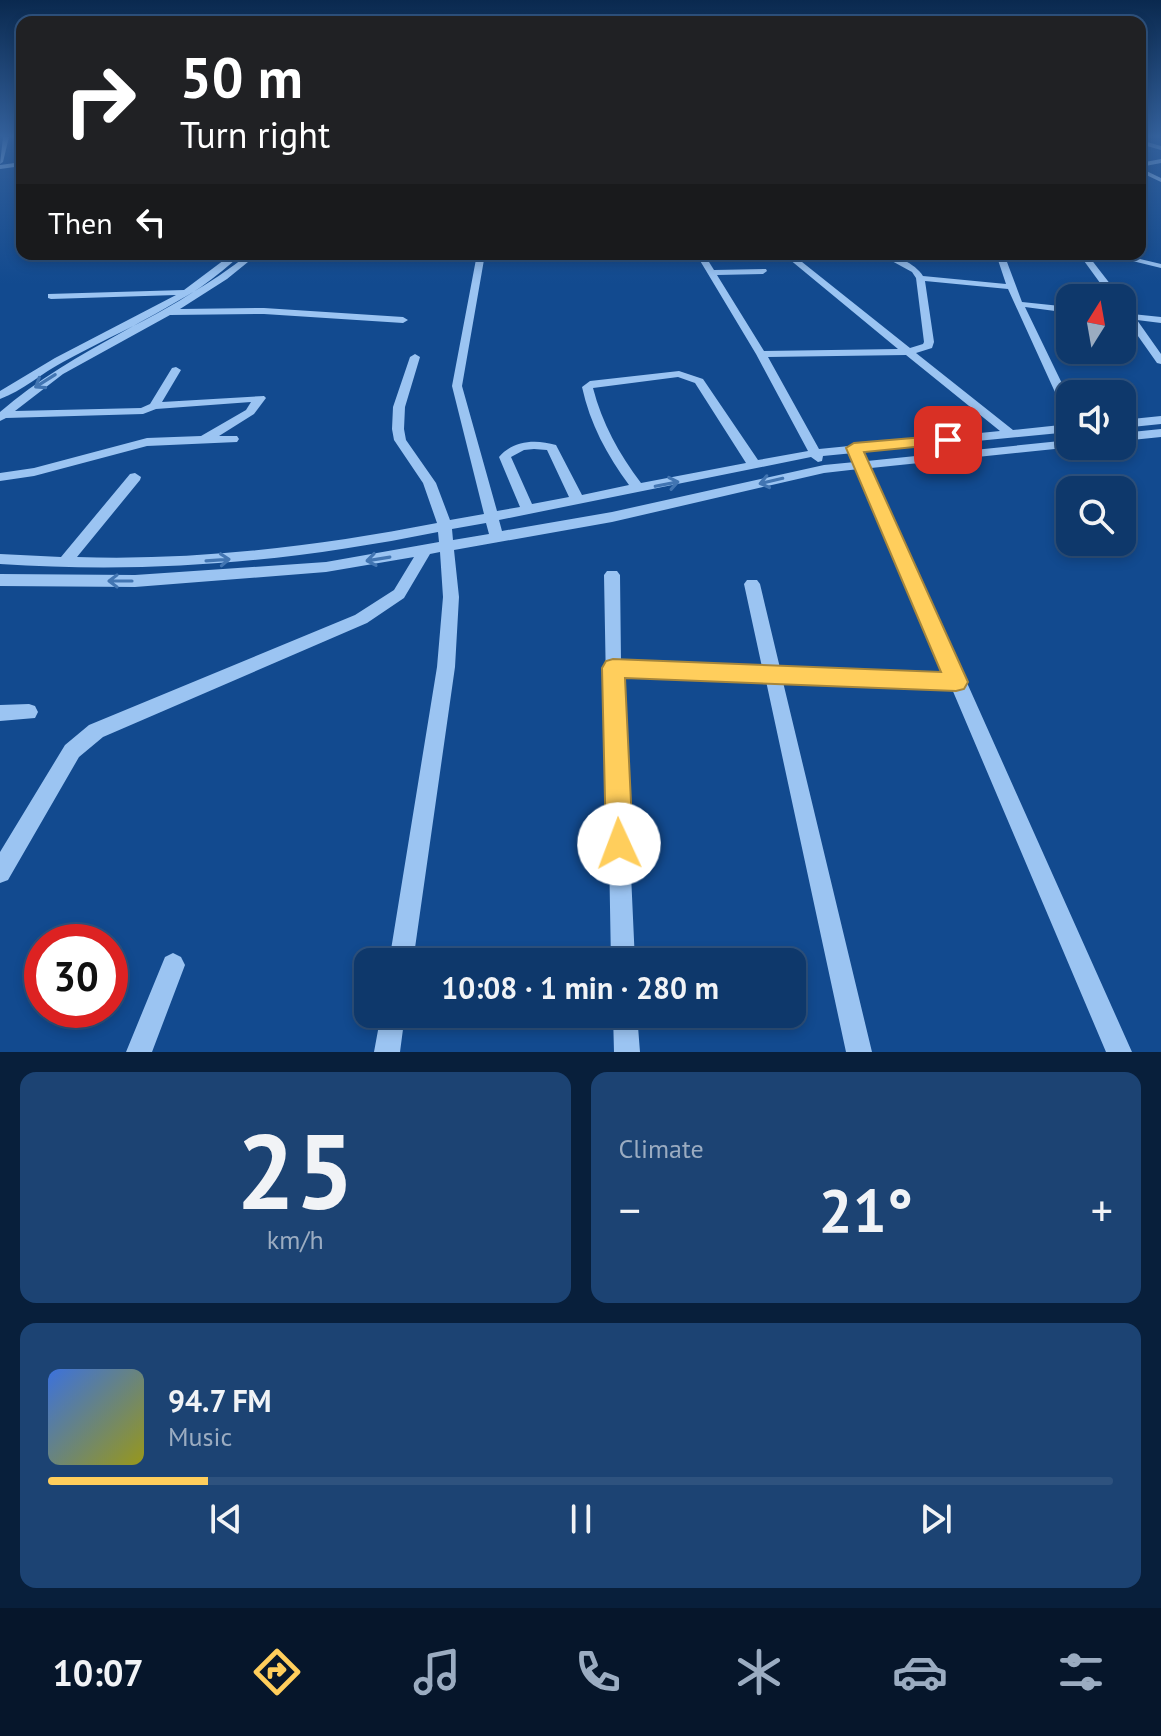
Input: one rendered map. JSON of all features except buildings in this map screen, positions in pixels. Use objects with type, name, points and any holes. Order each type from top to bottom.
[{"type":"street","points":[[0,396],[34,373],[185,292],[229,260]]},
{"type":"street","points":[[2,416],[38,385],[170,312],[246,260]]},
{"type":"street","points":[[480,260],[457,386],[497,538]]},
{"type":"street","points":[[704,260],[761,354],[824,469]]},
{"type":"street","points":[[794,260],[1011,434]]},
{"type":"street","points":[[761,354],[908,352],[928,346],[920,278],[915,270],[895,260]]},
{"type":"street","points":[[1002,260],[1011,287],[1056,382]]},
{"type":"street","points":[[1088,260],[1106,284]]},
{"type":"street","points":[[1134,260],[1161,266]]},
{"type":"street","points":[[712,273],[763,271]]},
{"type":"street","points":[[920,278],[1011,287]]},
{"type":"street","points":[[51,296],[201,293]]},
{"type":"street","points":[[1020,304],[1056,308]]},
{"type":"street","points":[[170,312],[264,311],[403,320]]},
{"type":"street","points":[[1136,317],[1161,320]]},
{"type":"street","points":[[1136,329],[1161,361]]},
{"type":"street","points":[[403,948],[446,667],[451,597],[445,526],[429,483],[400,440],[398,429],[399,407],[415,357]]},
{"type":"street","points":[[154,406],[176,370]]},
{"type":"street","points":[[639,489],[620,465],[590,405],[587,387],[590,384],[690,375],[699,381],[755,466]]},
{"type":"street","points":[[2,416],[143,411],[154,406],[260,398],[250,412],[204,439]]},
{"type":"street","points":[[1136,422],[1161,420]]},
{"type":"street","points":[[1139,422],[1158,436]]},
{"type":"street","points":[[0,580],[135,581],[251,574],[424,552],[612,517],[824,469],[859,456],[1056,429]]},
{"type":"street","points":[[1136,437],[1158,436]]},
{"type":"street","points":[[0,477],[34,472],[147,442],[233,439]]},
{"type":"street","points":[[528,510],[505,457],[512,450],[540,445],[552,448],[578,501]]},
{"type":"street","points":[[0,559],[144,563],[284,555],[578,501],[815,453],[859,456],[1056,445]]},
{"type":"street","points":[[859,456],[1119,1052]]},
{"type":"street","points":[[67,560],[135,477]]},
{"type":"street","points":[[0,872],[72,751],[96,731],[361,619],[399,594],[424,552]]},
{"type":"street","points":[[612,575],[623,948]]},
{"type":"street","points":[[752,584],[859,1052]]},
{"type":"street","points":[[613,668],[956,682]]},
{"type":"street","points":[[0,713],[29,712]]},
{"type":"street","points":[[139,1052],[173,965]]},
{"type":"street","points":[[387,1052],[391,1028]]},
{"type":"street","points":[[626,1028],[627,1052]]},
{"type":"route","points":[[619,844],[613,668],[956,682],[854,448],[948,440]]}]
